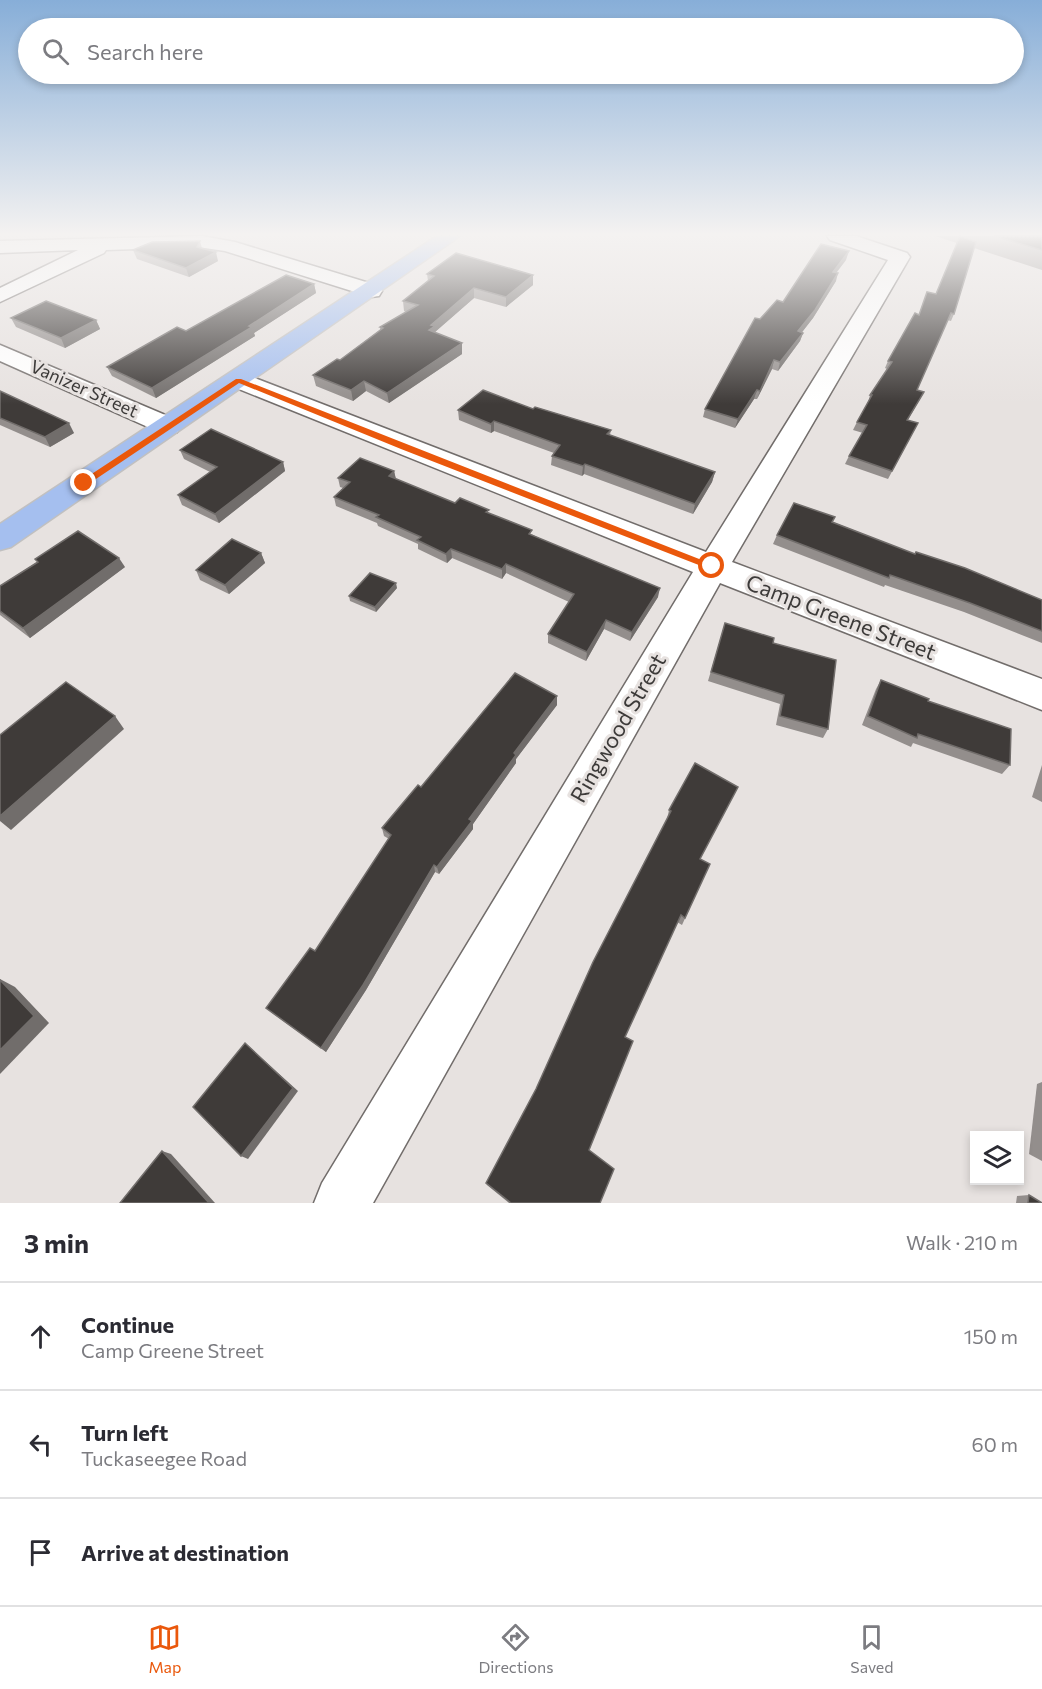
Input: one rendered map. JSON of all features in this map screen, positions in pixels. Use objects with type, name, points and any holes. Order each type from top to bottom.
[{"type":"main road","points":[[0,539],[369,292]]},
{"type":"street","name":"Ringwood Street","points":[[342,1203],[712,566],[879,292]]},
{"type":"street","name":"Vanizer Street","points":[[0,352],[168,426]]},
{"type":"street","name":"Camp Greene Street","points":[[238,380],[404,447],[1042,695]]},
{"type":"building","points":[[255,292],[301,292],[249,326],[252,327],[152,388],[107,367],[177,327],[186,331]]},
{"type":"building","points":[[414,292],[469,292],[431,325],[435,326],[429,330],[462,343],[387,393],[364,381],[351,390],[313,375],[337,359],[340,360],[383,328],[380,327],[418,305],[403,301]]},
{"type":"building","points":[[489,292],[512,292],[506,297]]},
{"type":"building","points":[[789,292],[826,292],[798,331],[803,333],[780,362],[774,360],[760,391],[757,390],[738,419],[705,409],[755,318],[760,319],[777,300],[783,302]]},
{"type":"building","points":[[927,292],[936,294],[961,292],[954,314],[951,313],[917,390],[924,392],[907,420],[918,423],[892,471],[849,456],[867,425],[857,422],[872,395],[870,395],[892,362],[888,361],[915,313],[919,315]]},
{"type":"building","points":[[46,301],[96,320],[61,338],[11,318]]},
{"type":"building","points":[[483,390],[533,409],[535,407],[611,430],[607,434],[715,472],[695,504],[585,464],[583,466],[552,456],[560,445],[494,421],[491,424],[458,410]]},
{"type":"building","points":[[0,391],[69,423],[45,437],[0,418]]},
{"type":"building","points":[[211,429],[283,462],[215,514],[178,495],[217,467],[180,450]]},
{"type":"building","points":[[360,458],[394,471],[389,476],[455,503],[460,498],[489,510],[486,512],[532,530],[529,534],[660,588],[632,632],[606,620],[587,652],[548,634],[574,594],[506,564],[502,569],[451,549],[446,554],[417,540],[421,537],[376,517],[379,515],[334,497],[350,482],[338,478]]},
{"type":"building","points":[[794,503],[835,517],[832,522],[915,554],[916,552],[965,568],[1042,600],[1042,631],[890,575],[889,578],[777,535]]},
{"type":"building","points":[[78,531],[119,558],[23,628],[0,611],[0,586],[38,562],[35,559]]},
{"type":"building","points":[[232,539],[261,553],[225,585],[196,570]]},
{"type":"building","points":[[370,573],[396,583],[375,607],[349,596]]},
{"type":"building","points":[[725,623],[774,638],[773,643],[836,660],[828,729],[780,716],[784,695],[711,672]]},
{"type":"building","points":[[515,673],[557,696],[514,753],[516,755],[469,819],[472,821],[437,867],[434,865],[363,985],[321,1048],[266,1008],[310,948],[315,951],[391,835],[382,828],[418,785],[421,787]]},
{"type":"building","points":[[881,680],[929,699],[928,701],[1011,729],[1010,765],[918,734],[917,738],[868,716]]},
{"type":"building","points":[[66,682],[115,716],[0,816],[0,735]]},
{"type":"building","points":[[695,763],[738,787],[700,859],[710,864],[685,918],[681,915],[625,1037],[633,1041],[589,1150],[614,1169],[600,1203],[511,1203],[486,1183],[536,1089],[593,962]]},
{"type":"building","points":[[0,980],[34,1016],[0,1050]]},
{"type":"building","points":[[245,1043],[293,1088],[241,1156],[193,1107]]},
{"type":"building","points":[[162,1151],[209,1203],[120,1203]]},
{"type":"building","points":[[1029,1195],[1042,1203],[1028,1203]]},
{"type":"route","points":[[84,483],[238,380],[712,566]]}]
